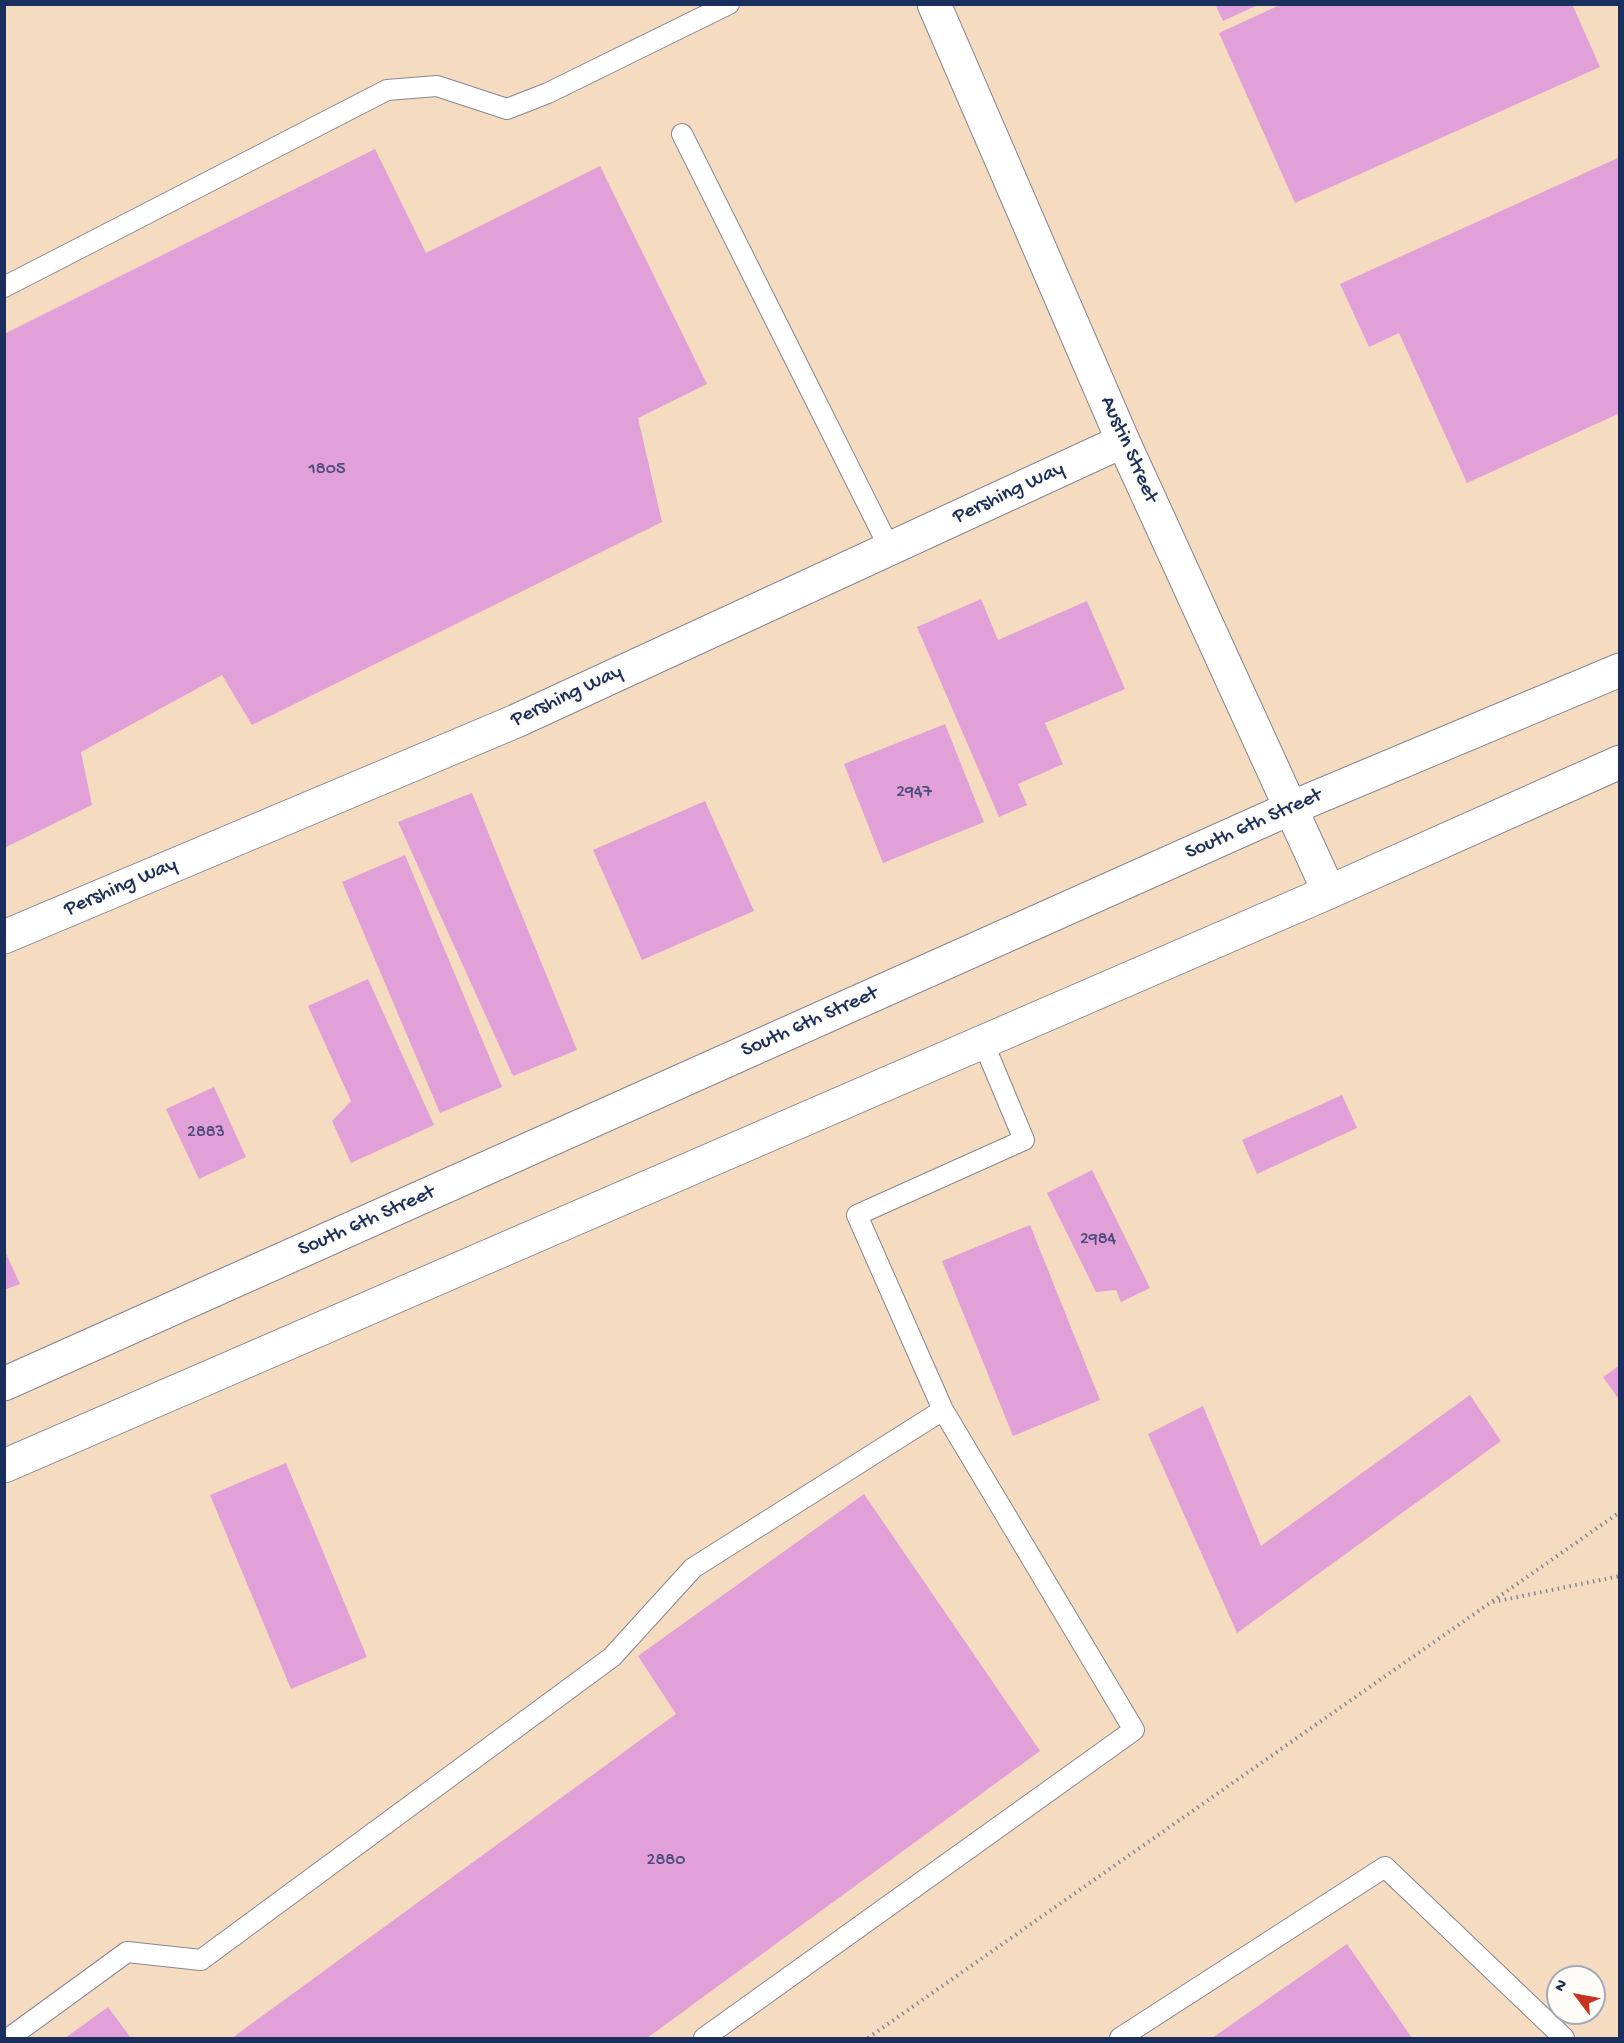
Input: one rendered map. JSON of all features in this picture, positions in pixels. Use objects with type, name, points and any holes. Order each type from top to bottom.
[{"type":"main road","name":"Austin Street","points":[[934,4],[1123,441],[1329,892]]},
{"type":"main road","name":"Pershing Way","points":[[4,937],[516,721],[1123,441]]},
{"type":"main road","name":"South 6th Street","points":[[4,1384],[1291,808],[1620,670]]},
{"type":"main road","points":[[4,1466],[1329,892],[1620,762]]},
{"type":"lane","points":[[4,287],[387,90],[437,86],[507,109],[548,93],[729,4]]},
{"type":"lane","points":[[682,134],[890,549]]},
{"type":"lane","points":[[704,2038],[1134,1730],[943,1410],[857,1215],[1024,1140],[984,1042]]},
{"type":"lane","points":[[9,2038],[127,1952],[201,1960],[612,1657],[693,1568],[943,1410]]},
{"type":"lane","points":[[1120,2038],[1385,1867],[1564,2038]]},
{"type":"path","points":[[868,2038],[1620,1512]]},
{"type":"path","points":[[1490,1603],[1620,1576]]},
{"type":"building","points":[[1215,4],[1260,4],[1223,21]]},
{"type":"building","points":[[1282,4],[1572,4],[1600,67],[1295,203],[1219,33]]},
{"type":"building","points":[[375,149],[426,253],[600,166],[707,384],[638,418],[662,522],[252,725],[222,675],[81,752],[92,805],[4,848],[4,334]]},
{"type":"building","points":[[1620,157],[1620,413],[1467,483],[1399,333],[1369,347],[1340,284]]},
{"type":"building","points":[[981,599],[998,640],[1087,601],[1125,689],[1045,723],[1063,764],[1018,784],[1027,805],[999,817],[917,627]]},
{"type":"building","points":[[945,724],[984,822],[883,863],[844,764]]},
{"type":"building","points":[[472,793],[577,1050],[513,1076],[398,822]]},
{"type":"building","points":[[705,801],[754,911],[642,960],[593,850]]},
{"type":"building","points":[[405,855],[502,1087],[440,1113],[342,882]]},
{"type":"building","points":[[368,979],[434,1125],[351,1163],[332,1121],[351,1101],[308,1006]]},
{"type":"building","points":[[214,1087],[246,1157],[199,1179],[166,1109]]},
{"type":"building","points":[[1342,1095],[1357,1128],[1257,1174],[1242,1140]]},
{"type":"building","points":[[1092,1170],[1150,1288],[1121,1302],[1116,1290],[1096,1292],[1047,1193]]},
{"type":"building","points":[[1030,1225],[1100,1400],[1013,1436],[942,1261]]},
{"type":"building","points":[[4,1249],[20,1284],[4,1290]]},
{"type":"building","points":[[1620,1365],[1620,1401],[1603,1377]]},
{"type":"building","points":[[1470,1395],[1501,1441],[1237,1633],[1148,1434],[1203,1406],[1261,1546]]},
{"type":"building","points":[[286,1463],[367,1657],[291,1689],[210,1495]]},
{"type":"building","points":[[864,1494],[1040,1751],[647,2038],[232,2038],[676,1714],[638,1656]]},
{"type":"building","points":[[1347,1944],[1412,2038],[1212,2038]]},
{"type":"building","points":[[108,2007],[131,2038],[65,2038]]}]
